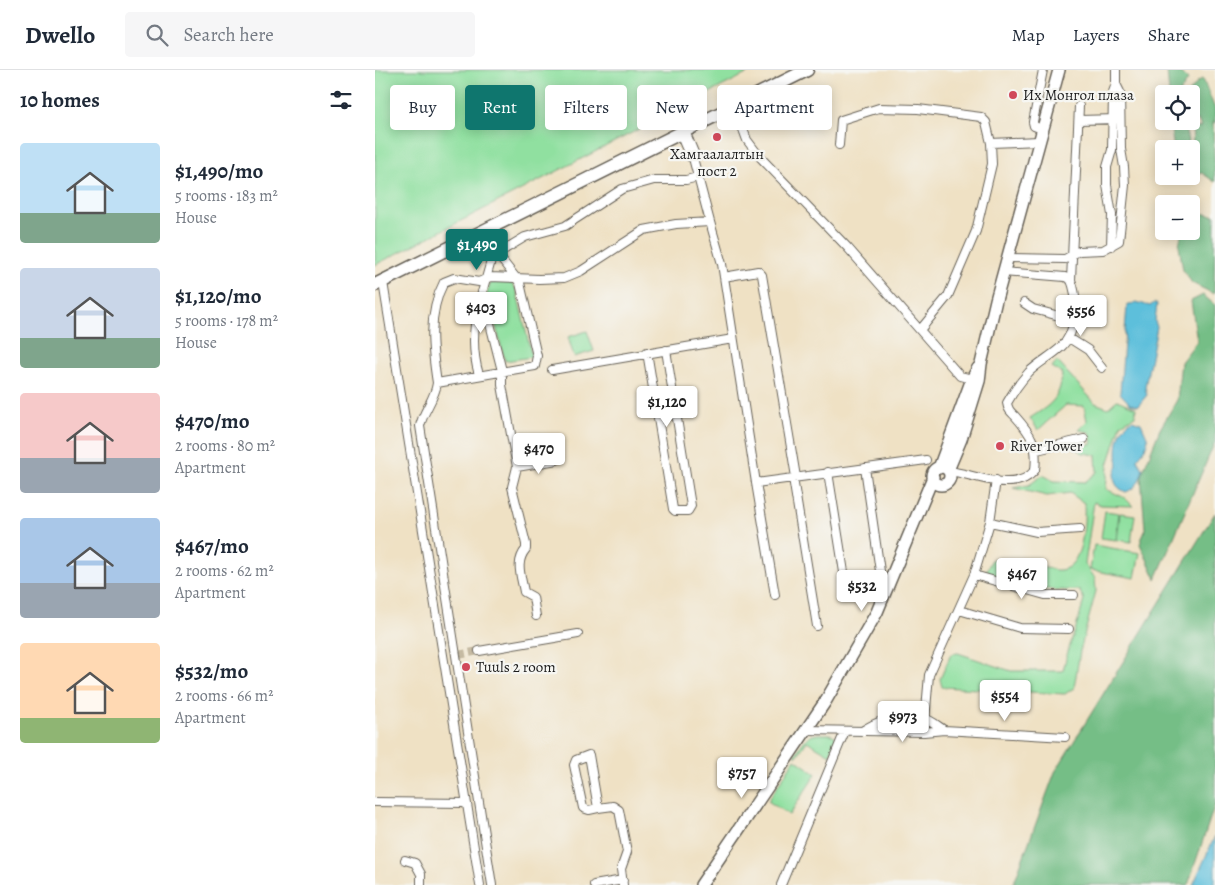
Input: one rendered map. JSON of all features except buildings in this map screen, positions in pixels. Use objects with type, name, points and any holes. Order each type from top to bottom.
[{"type":"main road","points":[[777,85],[807,70]]},
{"type":"main road","points":[[379,284],[717,115]]},
{"type":"street","points":[[1042,129],[1033,122],[1043,70]]},
{"type":"street","points":[[701,885],[806,730],[877,612],[923,497],[943,475],[961,439],[979,381],[981,364],[1003,272],[1059,70]]},
{"type":"street","points":[[1111,246],[1112,215],[1107,185],[1107,168],[1112,150],[1120,92],[1116,84],[1116,70]]},
{"type":"street","points":[[943,475],[963,473],[1015,483],[1027,479],[1035,470],[1037,450],[1028,430],[1009,410],[1007,403],[1030,371],[1061,347],[1069,338],[1074,320],[1075,290],[1071,280],[1079,106]]},
{"type":"street","points":[[839,144],[841,120],[879,108],[918,109],[981,117],[986,122],[991,144],[992,164],[976,231],[948,296],[920,330]]},
{"type":"street","points":[[1079,120],[1117,119]]},
{"type":"street","points":[[1007,258],[1065,260],[1079,251],[1103,250],[1120,239],[1121,202],[1125,184],[1117,119]]},
{"type":"street","points":[[743,130],[747,140],[759,156],[848,248],[960,376],[972,379]]},
{"type":"street","points":[[682,133],[690,157],[693,158],[723,277],[775,595]]},
{"type":"street","points":[[991,144],[1039,141]]},
{"type":"street","points":[[494,256],[525,237],[565,226],[622,189],[653,180],[685,180],[698,177]]},
{"type":"street","points":[[493,885],[420,426],[422,418],[436,392],[437,383],[431,331],[439,292],[444,282],[454,278],[479,282],[487,278],[564,278],[581,271],[644,230],[676,224],[709,222]]},
{"type":"street","points":[[437,383],[535,366],[537,363],[537,356],[517,277],[494,256],[485,232]]},
{"type":"street","points":[[479,376],[474,337],[477,306],[494,256],[485,232]]},
{"type":"street","points":[[723,277],[758,271],[762,275],[817,626]]},
{"type":"street","points":[[1003,272],[1065,277],[1071,280]]},
{"type":"street","points":[[379,284],[443,657],[479,885]]},
{"type":"street","points":[[482,292],[502,371],[502,385],[517,467],[512,487],[526,544],[526,549],[519,556],[518,564],[524,592],[533,597],[536,616]]},
{"type":"street","points":[[1024,303],[1043,313],[1074,320]]},
{"type":"street","points":[[1069,338],[1088,350],[1102,368]]},
{"type":"street","points":[[551,370],[647,352],[733,339]]},
{"type":"street","points":[[647,352],[673,509],[675,511],[688,511],[691,506],[666,350]]},
{"type":"street","points":[[943,475],[972,379],[981,364]]},
{"type":"street","points":[[659,417],[677,414]]},
{"type":"street","points":[[1037,450],[1084,439]]},
{"type":"street","points":[[517,467],[557,460]]},
{"type":"street","points":[[756,482],[926,460]]},
{"type":"street","points":[[865,468],[882,585]]},
{"type":"street","points":[[828,472],[847,591]]},
{"type":"street","points":[[924,732],[929,675],[974,575],[990,522],[995,480]]},
{"type":"street","points":[[990,522],[1037,532],[1080,529]]},
{"type":"street","points":[[974,575],[1045,595],[1074,595]]},
{"type":"street","points":[[959,610],[1020,628],[1069,629]]},
{"type":"street","points":[[479,651],[578,634]]},
{"type":"street","points":[[443,657],[457,655]]},
{"type":"street","points":[[862,731],[878,721],[895,718],[924,718],[944,730]]},
{"type":"street","points":[[806,730],[845,732],[924,732],[944,730],[1065,737]]},
{"type":"street","points":[[781,885],[845,732]]},
{"type":"street","points":[[594,885],[623,883],[621,869],[627,852],[619,810],[613,806],[589,810],[583,808],[574,765],[575,760],[589,755],[598,808]]},
{"type":"street","points":[[375,802],[466,803]]},
{"type":"street","points":[[405,860],[415,863],[421,874],[421,885]]},
{"type":"green space","points":[[375,70],[754,70],[725,85],[717,85],[717,89],[707,94],[707,85],[637,85],[637,130],[375,265]]},
{"type":"green space","points":[[1167,70],[1180,72],[1188,80],[1185,85],[1168,85]]},
{"type":"green space","points":[[1203,79],[1215,109],[1215,123],[1213,122],[1215,182],[1200,173],[1200,140],[1193,140],[1192,130],[1200,130],[1201,127],[1200,85],[1195,85]]},
{"type":"green space","points":[[1171,130],[1185,130],[1188,140],[1173,140]]},
{"type":"green space","points":[[1200,212],[1215,215],[1214,294],[1192,283],[1183,270],[1179,245],[1180,240],[1200,240]]},
{"type":"green space","points":[[491,282],[510,282],[516,289],[532,357],[505,361],[487,293]]},
{"type":"green space","points":[[1203,295],[1215,305],[1215,442],[1156,579],[1140,544],[1145,529],[1141,476],[1160,429],[1177,400],[1181,362],[1197,341],[1191,301]]},
{"type":"green space","points":[[587,331],[594,351],[574,357],[568,337]]},
{"type":"green space","points":[[1057,361],[1095,403],[1108,408],[1117,400],[1136,408],[1135,416],[1121,424],[1108,465],[1106,489],[1125,498],[1133,506],[1101,505],[1094,502],[1085,564],[1095,578],[1096,591],[1080,651],[1074,688],[1065,694],[942,687],[940,679],[951,654],[958,653],[1011,671],[1063,671],[1084,599],[1079,590],[1033,587],[987,576],[987,569],[992,559],[1028,569],[1045,568],[1058,570],[1068,567],[1078,553],[1083,532],[1084,503],[1070,493],[1047,496],[1013,488],[1029,485],[1043,475],[1054,481],[1085,482],[1097,472],[1096,455],[1083,453],[1071,446],[1092,444],[1090,432],[1079,430],[1087,421],[1084,406],[1066,405],[1038,430],[1030,418],[1053,401],[1059,390],[1062,374],[1052,367]]},
{"type":"green space","points":[[1105,511],[1119,513],[1116,540],[1101,538]]},
{"type":"green space","points":[[1120,513],[1135,515],[1131,542],[1117,540]]},
{"type":"green space","points":[[1215,513],[1215,804],[1188,885],[1013,885],[1055,772]]},
{"type":"green space","points":[[1094,545],[1140,553],[1135,578],[1090,570]]},
{"type":"green space","points":[[831,734],[836,737],[830,755],[807,741],[797,756],[795,755],[810,736]]},
{"type":"green space","points":[[795,759],[816,774],[789,815],[768,801]]},
{"type":"water","points":[[1136,302],[1150,306],[1154,303],[1157,304],[1155,321],[1157,327],[1145,387],[1147,395],[1138,406],[1130,404],[1120,393],[1127,306]]},
{"type":"water","points":[[1132,420],[1141,423],[1148,439],[1145,449],[1137,459],[1143,469],[1141,477],[1135,486],[1126,492],[1116,485],[1114,478],[1118,466],[1118,440],[1123,429]]},
{"type":"water","points":[[1215,836],[1215,885],[1193,885]]},
{"type":"tunnel","points":[[458,655],[479,651]]},
{"type":"place","name":"Их Монгол плаза","points":[[1013,95]]},
{"type":"place","name":"Хамгаалалтын пост 2","points":[[717,137]]},
{"type":"place","name":"River Tower","points":[[1000,446]]},
{"type":"place","name":"Tuuls 2 room","points":[[466,667]]}]
